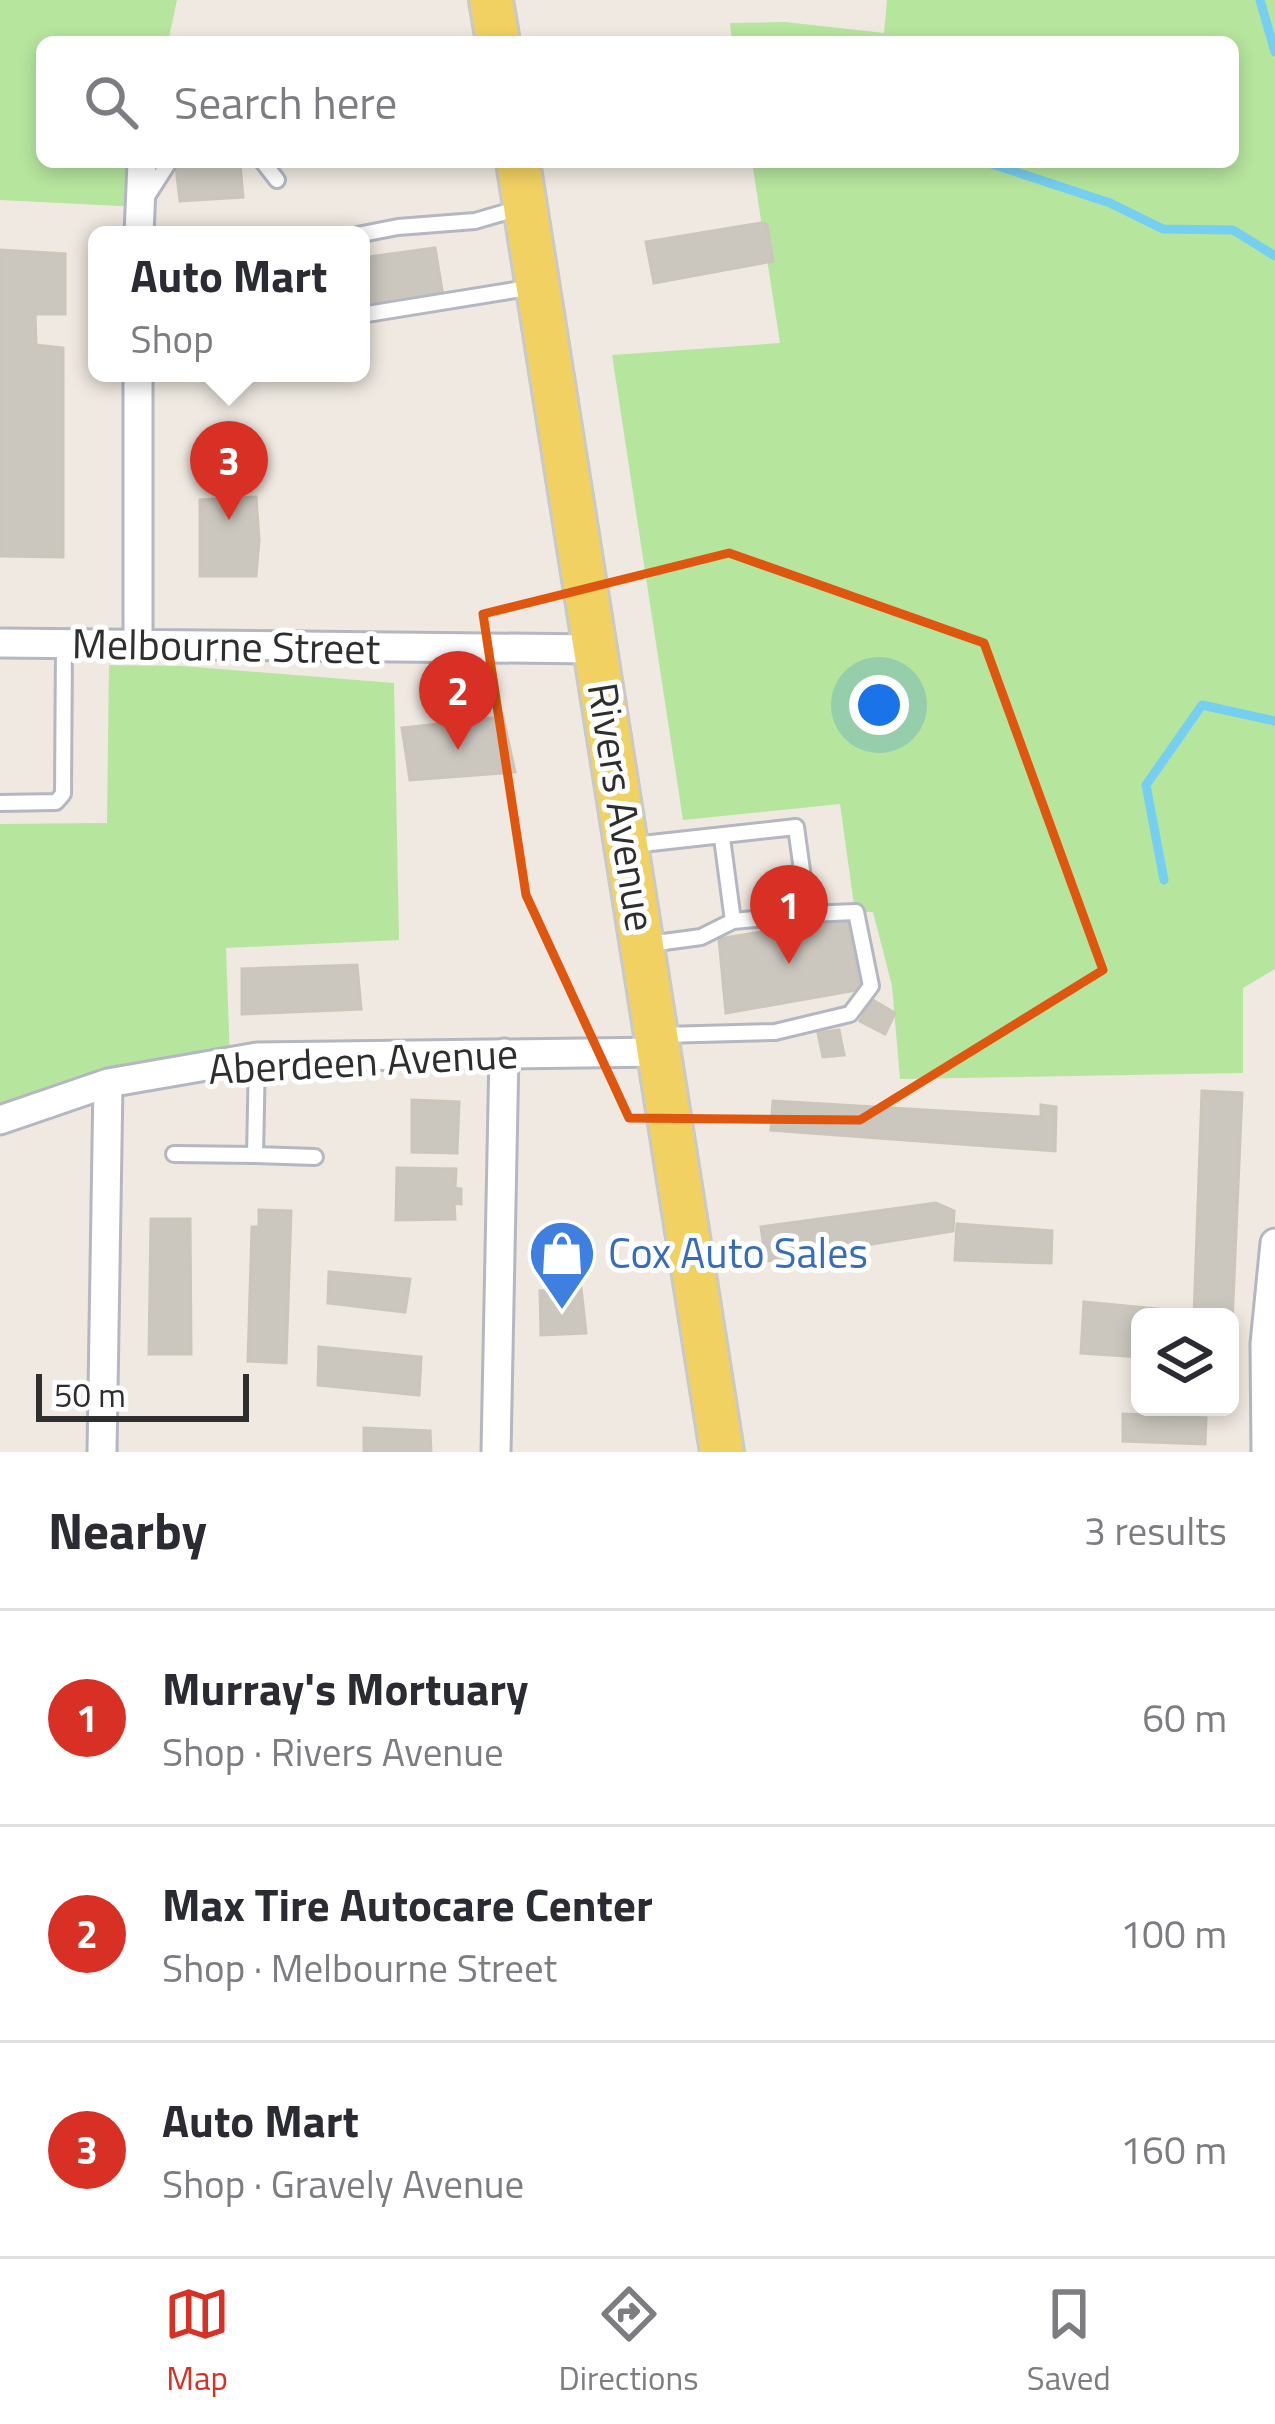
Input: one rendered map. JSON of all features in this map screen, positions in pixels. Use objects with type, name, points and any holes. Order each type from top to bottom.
[{"type":"main road","points":[[491,0],[497,36]]},
{"type":"main road","name":"Rivers Avenue","points":[[519,168],[722,1452]]},
{"type":"street","points":[[139,221],[142,168]]},
{"type":"street","points":[[138,382],[138,646]]},
{"type":"street","name":"Melbourne Street","points":[[0,644],[596,649]]},
{"type":"street","name":"Aberdeen Avenue","points":[[0,1120],[109,1083],[256,1057],[659,1044]]},
{"type":"street","points":[[496,1452],[504,1052]]},
{"type":"street","points":[[102,1452],[109,1083]]},
{"type":"street","points":[[1266,1452],[1275,1243]]},
{"type":"lane","points":[[139,221],[167,168]]},
{"type":"lane","points":[[268,168],[277,180]]},
{"type":"lane","points":[[370,232],[475,221],[525,207]]},
{"type":"lane","points":[[370,314],[538,286]]},
{"type":"lane","points":[[0,802],[56,802],[63,794],[64,645]]},
{"type":"lane","points":[[628,845],[796,827],[808,914]]},
{"type":"lane","points":[[722,838],[733,921]]},
{"type":"lane","points":[[644,944],[700,937],[733,921],[856,912],[871,986],[850,1014],[775,1032],[659,1044]]},
{"type":"lane","points":[[255,1155],[256,1057]]},
{"type":"lane","points":[[174,1154],[315,1157]]},
{"type":"highlighted area","points":[[729,553],[984,643],[1103,970],[860,1120],[629,1118],[526,895],[483,614]]},
{"type":"green space","points":[[0,0],[177,0],[169,36],[36,36],[36,168],[142,168],[140,207],[0,200]]},
{"type":"green space","points":[[887,0],[1275,0],[1275,969],[1243,988],[1243,1073],[900,1079],[892,986],[873,912],[855,912],[840,804],[683,820],[612,355],[780,343],[753,168],[1239,168],[1239,36],[731,36],[730,23],[785,22],[884,33]]},
{"type":"green space","points":[[109,665],[183,666],[394,683],[399,940],[226,948],[230,1062],[0,1120],[0,824],[107,823]]},
{"type":"building","points":[[176,168],[240,168],[243,197],[180,201]]},
{"type":"building","points":[[767,225],[773,261],[654,283],[646,242]]},
{"type":"building","points":[[435,248],[443,296],[370,307],[370,257]]},
{"type":"building","points":[[0,250],[65,254],[65,314],[35,314],[36,345],[63,348],[63,557],[0,556]]},
{"type":"building","points":[[256,497],[256,576],[200,576],[200,500]]},
{"type":"building","points":[[503,717],[515,772],[410,780],[402,728]]},
{"type":"building","points":[[846,918],[862,989],[726,1013],[719,939]]},
{"type":"building","points":[[357,965],[361,1009],[242,1014],[242,969]]},
{"type":"building","points":[[871,999],[895,1013],[885,1034],[860,1021]]},
{"type":"building","points":[[839,1030],[844,1055],[823,1057],[818,1033]]},
{"type":"building","points":[[1202,1091],[1242,1093],[1233,1308],[1194,1308]]},
{"type":"building","points":[[412,1100],[459,1102],[457,1153],[412,1152]]},
{"type":"building","points":[[773,1101],[1041,1117],[1041,1105],[1056,1107],[1055,1151],[771,1130]]},
{"type":"building","points":[[397,1168],[456,1169],[455,1188],[461,1189],[461,1204],[454,1203],[455,1219],[396,1220]]},
{"type":"building","points":[[936,1203],[954,1211],[953,1231],[766,1261],[761,1227]]},
{"type":"building","points":[[259,1210],[291,1211],[286,1363],[248,1361],[252,1227],[259,1227]]},
{"type":"building","points":[[151,1219],[190,1219],[191,1354],[149,1354]]},
{"type":"building","points":[[957,1224],[1052,1231],[1051,1263],[955,1260]]},
{"type":"building","points":[[329,1272],[410,1279],[405,1312],[328,1303]]},
{"type":"building","name":"Cox Auto Sales","points":[[581,1288],[586,1333],[541,1335],[540,1291]]},
{"type":"building","points":[[1084,1302],[1148,1308],[1131,1308],[1131,1356],[1081,1353]]},
{"type":"building","points":[[319,1347],[421,1357],[419,1395],[318,1385]]},
{"type":"building","points":[[1123,1414],[1206,1418],[1205,1444],[1123,1441]]},
{"type":"building","points":[[364,1428],[430,1431],[431,1452],[364,1452]]},
{"type":"waterway","points":[[1260,0],[1275,52]]},
{"type":"waterway","points":[[1004,168],[1110,203],[1163,229],[1233,230],[1275,256]]},
{"type":"waterway","points":[[1164,880],[1146,785],[1202,705],[1275,721]]},
{"type":"place","name":"Auto Mart","points":[[229,520]]},
{"type":"place","name":"Max Tire Autocare Center","points":[[458,750]]},
{"type":"place","name":"Murray's Mortuary","points":[[789,964]]},
{"type":"place","name":"Cox Auto Sales","points":[[562,1312]]}]
